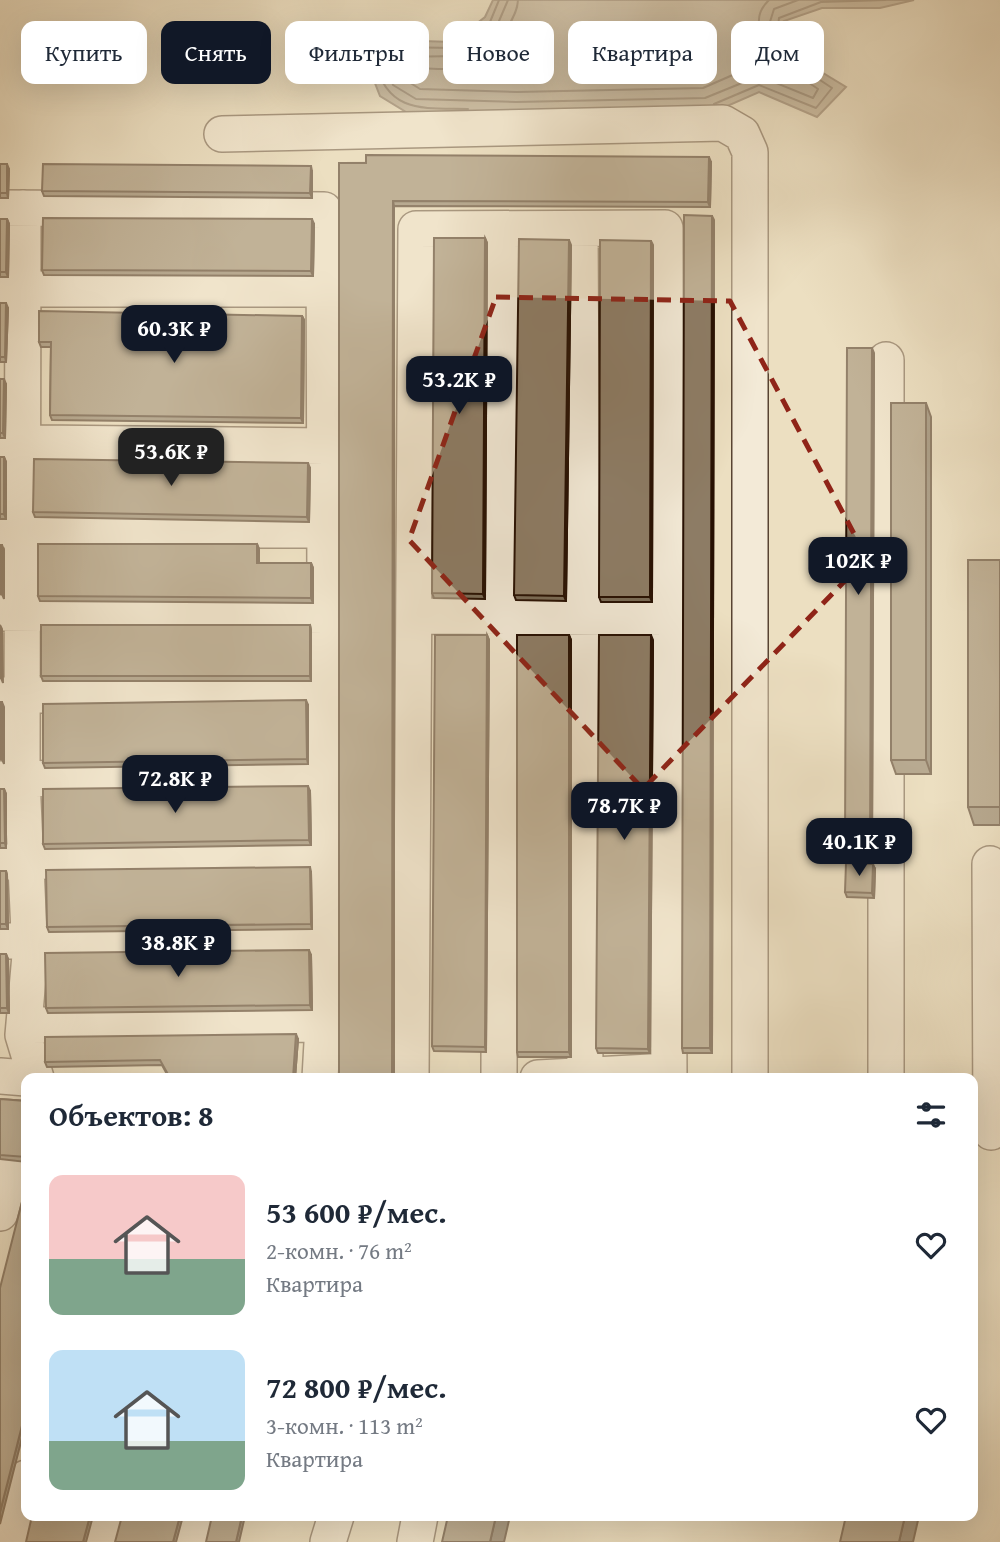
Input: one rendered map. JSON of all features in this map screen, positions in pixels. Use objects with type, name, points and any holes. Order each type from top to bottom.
[{"type":"street","points":[[222,134],[723,122],[742,134],[750,152],[750,1073]]},
{"type":"street","points":[[34,1073],[23,1035],[15,941],[11,779],[11,208],[324,210],[326,941],[320,1073]]},
{"type":"street","points":[[411,1073],[416,229],[665,229],[669,1073]]},
{"type":"street","points":[[499,1073],[501,229]]},
{"type":"street","points":[[580,229],[585,1073]]},
{"type":"street","points":[[11,289],[324,289]]},
{"type":"street","points":[[886,360],[886,1073]]},
{"type":"street","points":[[11,450],[38,443],[325,446]]},
{"type":"street","points":[[11,530],[325,530]]},
{"type":"street","points":[[11,613],[325,615]]},
{"type":"street","points":[[414,616],[667,617]]},
{"type":"street","points":[[11,695],[326,695]]},
{"type":"street","points":[[11,779],[326,773]]},
{"type":"street","points":[[13,862],[326,856]]},
{"type":"street","points":[[988,1132],[993,885]]},
{"type":"street","points":[[15,941],[326,941]]},
{"type":"street","points":[[24,1025],[323,1024]]},
{"type":"street","points":[[0,1076],[21,1078]]},
{"type":"street","points":[[0,1213],[13,1168]]},
{"type":"street","points":[[11,1542],[21,1499]]},
{"type":"street","points":[[103,1542],[108,1521]]},
{"type":"street","points":[[190,1542],[196,1521]]},
{"type":"street","points":[[328,1542],[334,1521]]},
{"type":"street","points":[[415,1542],[420,1521]]},
{"type":"highlighted area","points":[[496,297],[730,301],[867,558],[643,789],[409,540]]},
{"type":"water","points":[[493,0],[914,0],[880,8],[822,8],[784,21],[731,21],[731,84],[824,84],[824,74],[846,87],[817,117],[759,92],[709,114],[411,115],[380,96],[375,84],[429,84],[429,41],[443,42],[443,84],[554,84],[554,21],[480,21],[485,17]]},
{"type":"building","points":[[366,155],[709,157],[708,202],[393,201],[392,1073],[339,1073],[339,163],[366,163]]},
{"type":"building","points":[[0,164],[7,164],[7,193],[0,193]]},
{"type":"building","points":[[43,164],[311,166],[310,193],[42,191]]},
{"type":"building","points":[[684,215],[712,216],[710,1048],[682,1048]]},
{"type":"building","points":[[43,218],[312,219],[311,271],[42,270]]},
{"type":"building","points":[[0,219],[7,219],[6,272],[0,272]]},
{"type":"building","points":[[434,238],[485,238],[483,594],[432,593]]},
{"type":"building","points":[[519,239],[569,240],[564,596],[514,595]]},
{"type":"building","points":[[600,240],[651,241],[650,597],[599,597]]},
{"type":"building","points":[[0,303],[6,303],[5,357],[0,357]]},
{"type":"building","points":[[39,311],[302,316],[301,418],[50,415],[51,342],[39,342]]},
{"type":"building","points":[[847,348],[872,348],[870,846],[845,846]]},
{"type":"building","points":[[0,379],[4,379],[3,433],[0,433]]},
{"type":"building","points":[[891,403],[926,403],[926,760],[891,760]]},
{"type":"building","points":[[0,457],[4,457],[4,514],[0,514]]},
{"type":"building","points":[[34,459],[308,463],[307,517],[33,512]]},
{"type":"building","points":[[38,544],[257,544],[257,563],[311,563],[311,598],[38,596]]},
{"type":"building","points":[[2,545],[2,594],[0,594]]},
{"type":"building","points":[[968,560],[1000,560],[1000,807],[968,807]]},
{"type":"building","points":[[41,625],[310,625],[310,676],[41,676]]},
{"type":"building","points":[[435,635],[487,635],[485,1047],[432,1046]]},
{"type":"building","points":[[517,635],[569,635],[569,1052],[517,1052]]},
{"type":"building","points":[[599,635],[651,635],[648,1049],[596,1048]]},
{"type":"building","points":[[306,700],[307,759],[43,763],[43,704]]},
{"type":"building","points":[[2,702],[2,759],[0,759]]},
{"type":"building","points":[[308,786],[309,840],[43,844],[43,789]]},
{"type":"building","points":[[0,789],[4,789],[5,843],[0,843]]},
{"type":"building","points":[[846,863],[873,864],[872,893],[845,892]]},
{"type":"building","points":[[310,867],[311,924],[47,927],[46,870]]},
{"type":"building","points":[[0,871],[6,871],[6,924],[0,924]]},
{"type":"building","points":[[309,950],[310,1005],[46,1008],[45,953]]},
{"type":"building","points":[[0,954],[6,954],[7,1008],[0,1008]]},
{"type":"building","points":[[296,1034],[293,1073],[167,1073],[160,1060],[45,1062],[45,1037]]},
{"type":"building","points":[[0,1099],[21,1101],[21,1157],[0,1155]]},
{"type":"building","points":[[21,1206],[21,1430],[0,1512],[0,1288]]},
{"type":"building","points":[[31,1521],[89,1521],[83,1542],[26,1542]]},
{"type":"building","points":[[121,1521],[179,1521],[173,1542],[115,1542]]},
{"type":"building","points":[[211,1521],[241,1521],[236,1542],[206,1542]]},
{"type":"building","points":[[447,1521],[495,1521],[490,1542],[442,1542]]},
{"type":"building","points":[[845,1521],[904,1521],[899,1542],[840,1542]]}]
